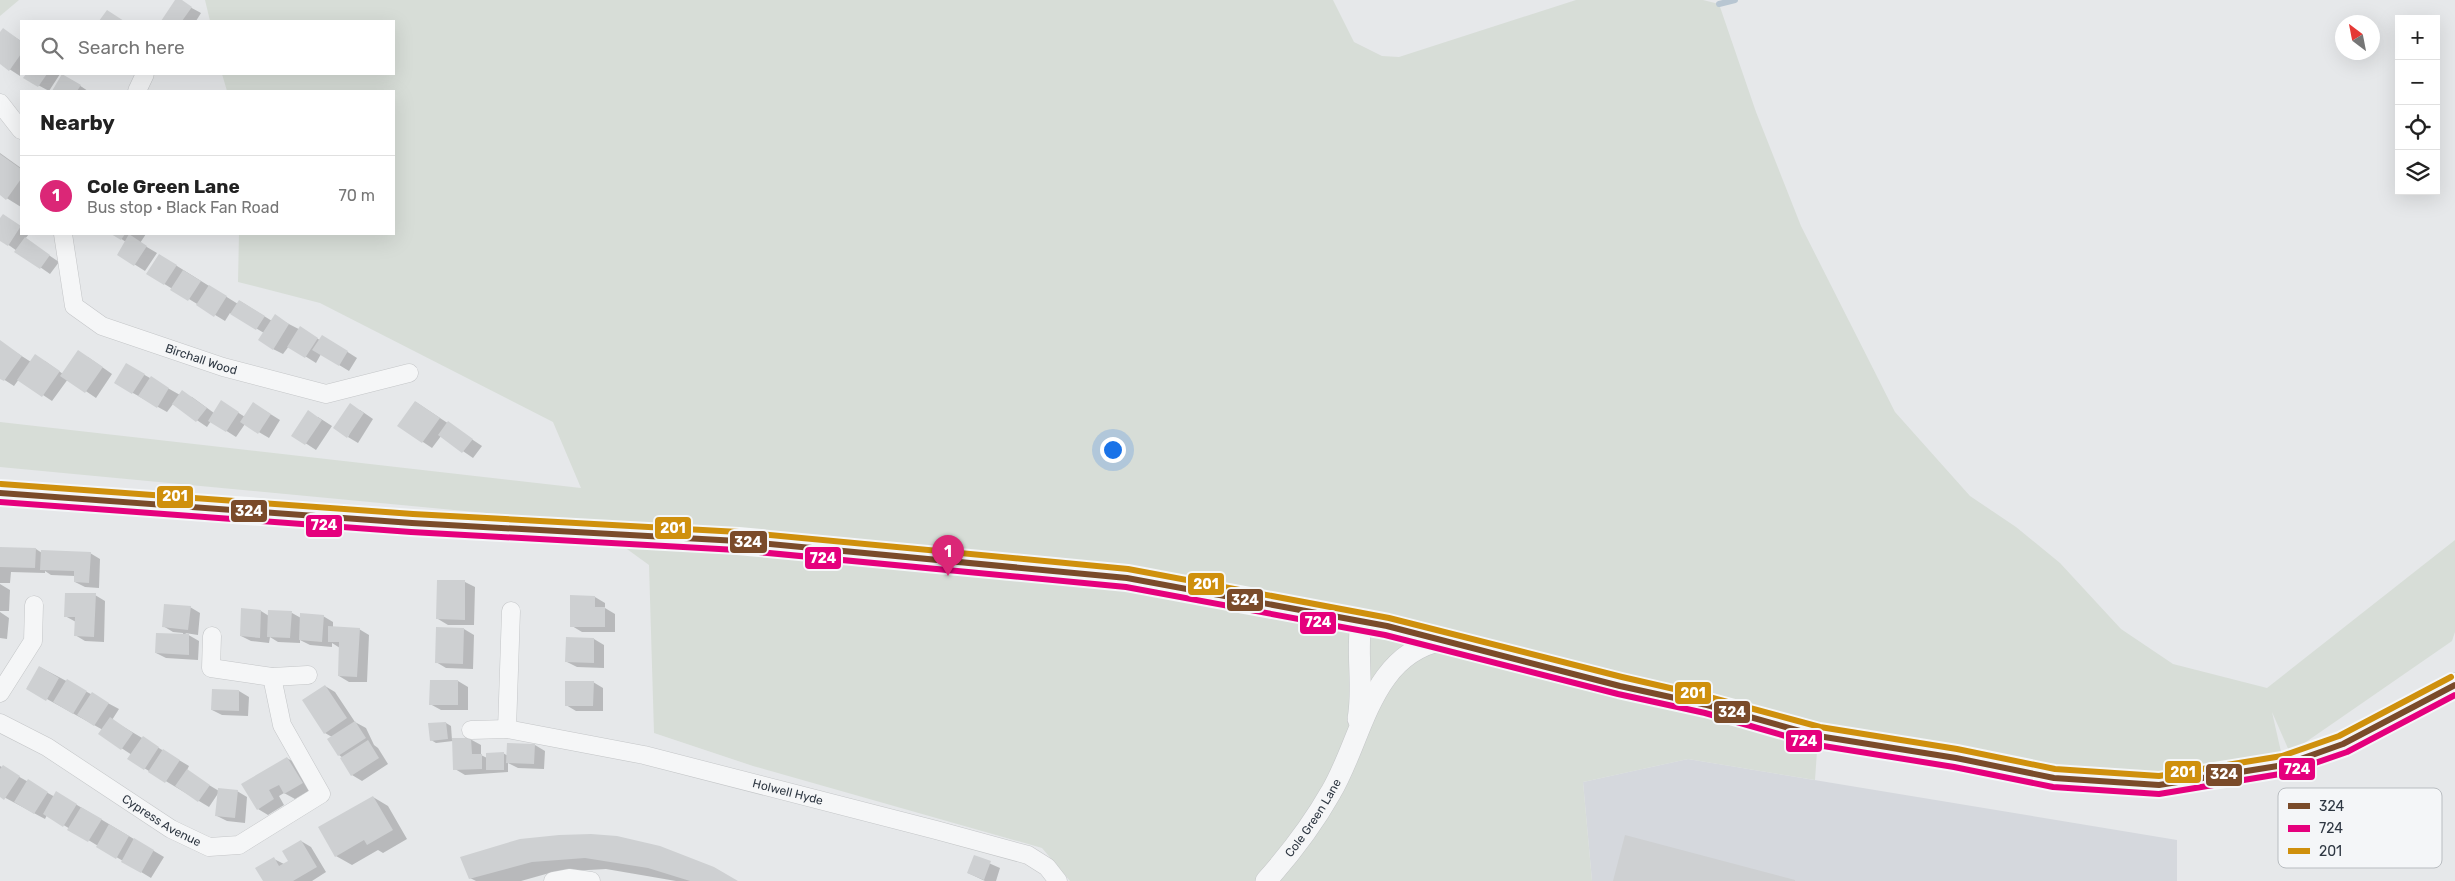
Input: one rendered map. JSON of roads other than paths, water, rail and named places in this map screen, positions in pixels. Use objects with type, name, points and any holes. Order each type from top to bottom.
[{"type":"main road","points":[[0,493],[412,523],[748,542],[1127,578],[1387,626],[1620,686],[1708,705],[1818,736],[1956,758],[2054,778],[2159,785],[2284,766],[2343,744],[2455,685]]},
{"type":"street","points":[[137,90],[145,75]]},
{"type":"street","points":[[0,104],[20,129]]},
{"type":"street","name":"Birchall Wood","points":[[63,235],[74,306],[102,326],[224,367],[326,394],[409,373]]},
{"type":"street","points":[[0,693],[33,640],[34,605]]},
{"type":"street","points":[[507,729],[511,611]]},
{"type":"street","name":"Cole Green Lane","points":[[1351,748],[1361,702],[1358,647],[1361,621]]},
{"type":"street","points":[[212,636],[211,668],[272,677],[308,675]]},
{"type":"street","name":"Cole Green Lane","points":[[1266,881],[1301,838],[1332,792],[1382,680],[1397,662],[1413,650],[1443,640]]},
{"type":"street","name":"Cypress Avenue","points":[[0,723],[47,748],[171,829],[209,847],[238,845],[320,794],[282,725],[272,677]]},
{"type":"street","name":"Holwell Hyde","points":[[472,730],[507,729],[644,755],[1028,855],[1047,867],[1058,881]]},
{"type":"street","points":[[553,881],[570,878],[591,881]]},
{"type":"waterway","points":[[1719,4],[1735,0]]},
{"type":"place","name":"Cole Green Lane","points":[[948,576]]}]
